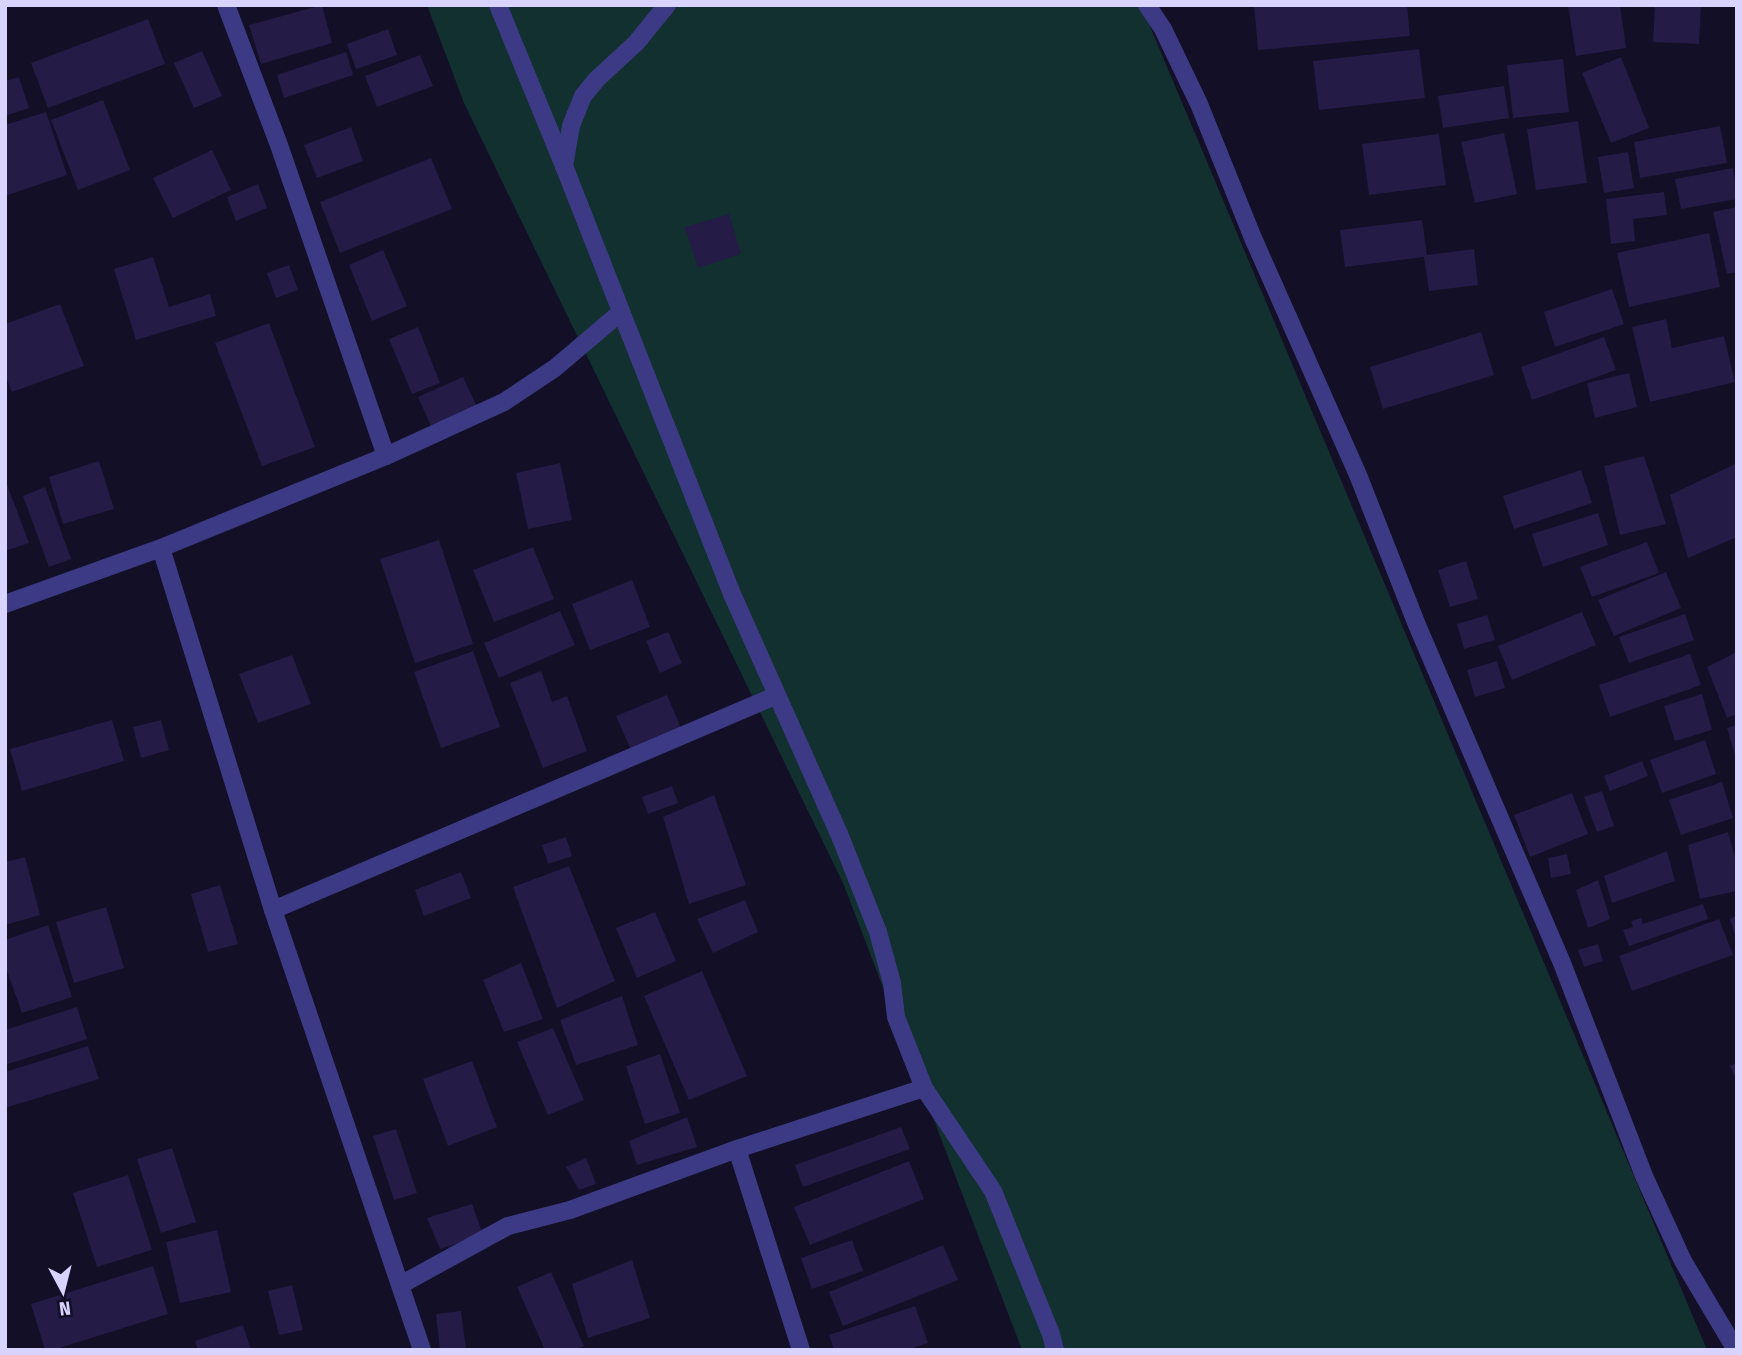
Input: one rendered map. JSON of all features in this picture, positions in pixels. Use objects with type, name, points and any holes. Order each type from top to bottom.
[{"type":"street","points":[[226,5],[279,145],[386,456]]},
{"type":"street","points":[[498,5],[727,582],[775,696],[840,836],[878,932],[892,983],[896,1017],[924,1088],[993,1191],[1055,1350]]},
{"type":"street","points":[[564,166],[571,126],[583,96],[597,79],[636,43],[667,5]]},
{"type":"street","points":[[1147,5],[1163,29],[1199,104],[1253,237],[1358,475],[1417,625],[1562,962],[1644,1177],[1683,1261],[1736,1350]]},
{"type":"street","points":[[5,604],[161,548],[386,456],[504,402],[555,369],[621,312]]},
{"type":"street","points":[[161,548],[273,910],[402,1284],[422,1350]]},
{"type":"street","points":[[273,910],[775,696]]},
{"type":"street","points":[[402,1284],[508,1226],[570,1210],[737,1149],[924,1088]]},
{"type":"street","points":[[737,1149],[802,1350]]},
{"type":"green space","points":[[427,5],[1141,5],[1707,1350],[1022,1350],[843,883],[464,103]]},
{"type":"building","points":[[322,5],[332,43],[261,64],[249,25]]},
{"type":"building","points":[[1254,5],[1407,5],[1410,36],[1258,50]]},
{"type":"building","points":[[1568,5],[1620,5],[1626,48],[1576,56]]},
{"type":"building","points":[[1655,5],[1701,5],[1699,44],[1653,42]]},
{"type":"building","points":[[148,19],[165,64],[48,108],[31,63]]},
{"type":"building","points":[[388,29],[397,55],[356,69],[347,44]]},
{"type":"building","points":[[1419,49],[1425,98],[1319,110],[1313,61]]},
{"type":"building","points":[[202,51],[222,96],[194,108],[174,63]]},
{"type":"building","points":[[346,52],[353,75],[284,98],[277,75]]},
{"type":"building","points":[[420,55],[433,86],[377,107],[365,76]]},
{"type":"building","points":[[1621,57],[1649,128],[1611,143],[1582,73]]},
{"type":"building","points":[[1563,59],[1569,112],[1513,118],[1507,65]]},
{"type":"building","points":[[19,77],[29,108],[5,116],[5,81]]},
{"type":"building","points":[[1504,86],[1509,118],[1443,128],[1438,96]]},
{"type":"building","points":[[103,100],[130,170],[78,190],[51,120]]},
{"type":"building","points":[[46,112],[67,175],[5,196],[5,125]]},
{"type":"building","points":[[1578,121],[1587,183],[1536,190],[1527,129]]},
{"type":"building","points":[[1720,126],[1727,163],[1640,178],[1634,142]]},
{"type":"building","points":[[351,127],[363,161],[317,178],[304,145]]},
{"type":"building","points":[[1504,133],[1517,194],[1475,203],[1461,142]]},
{"type":"building","points":[[1439,134],[1446,185],[1369,195],[1362,144]]},
{"type":"building","points":[[212,150],[231,190],[173,218],[153,178]]},
{"type":"building","points":[[1628,152],[1634,188],[1604,193],[1598,157]]},
{"type":"building","points":[[431,158],[452,209],[340,253],[320,202]]},
{"type":"building","points":[[1733,168],[1737,199],[1681,209],[1675,179]]},
{"type":"building","points":[[258,184],[267,208],[236,221],[227,197]]},
{"type":"building","points":[[1664,192],[1667,215],[1633,219],[1635,241],[1611,244],[1606,199]]},
{"type":"building","points":[[1737,207],[1737,272],[1727,274],[1713,212]]},
{"type":"building","points":[[729,214],[741,254],[698,268],[685,227]]},
{"type":"building","points":[[1422,220],[1427,255],[1474,249],[1478,285],[1429,291],[1424,257],[1345,267],[1340,230]]},
{"type":"building","points":[[1709,233],[1720,287],[1629,307],[1617,253]]},
{"type":"building","points":[[383,250],[407,306],[372,321],[349,265]]},
{"type":"building","points":[[153,257],[169,307],[210,294],[216,316],[136,340],[114,269]]},
{"type":"building","points":[[289,265],[298,290],[276,298],[267,273]]},
{"type":"building","points":[[1612,289],[1624,324],[1555,347],[1544,312]]},
{"type":"building","points":[[60,304],[84,366],[12,392],[5,375],[5,324]]},
{"type":"building","points":[[1666,319],[1672,348],[1724,336],[1735,382],[1650,402],[1632,327]]},
{"type":"building","points":[[269,323],[315,447],[262,466],[215,343]]},
{"type":"building","points":[[418,327],[440,383],[412,394],[389,339]]},
{"type":"building","points":[[1481,332],[1494,375],[1383,409],[1370,367]]},
{"type":"building","points":[[1604,337],[1616,370],[1532,400],[1521,367]]},
{"type":"building","points":[[1629,373],[1637,407],[1595,418],[1587,383]]},
{"type":"building","points":[[463,377],[477,407],[432,428],[418,397]]},
{"type":"building","points":[[1644,456],[1666,524],[1620,535],[1604,466]]},
{"type":"building","points":[[99,461],[114,509],[63,524],[49,477]]},
{"type":"building","points":[[560,463],[572,520],[528,529],[516,473]]},
{"type":"building","points":[[1737,463],[1737,537],[1688,558],[1670,495]]},
{"type":"building","points":[[1581,470],[1592,503],[1514,529],[1503,496]]},
{"type":"building","points":[[5,479],[29,543],[5,551]]},
{"type":"building","points":[[45,487],[71,559],[49,567],[23,496]]},
{"type":"building","points":[[1598,513],[1608,545],[1543,567],[1532,534]]},
{"type":"building","points":[[439,540],[473,644],[415,663],[380,559]]},
{"type":"building","points":[[1647,542],[1659,573],[1592,597],[1580,567]]},
{"type":"building","points":[[533,547],[554,599],[494,622],[473,570]]},
{"type":"building","points":[[1466,561],[1478,599],[1450,607],[1438,570]]},
{"type":"building","points":[[1666,572],[1681,608],[1614,636],[1598,600]]},
{"type":"building","points":[[632,580],[650,627],[590,650],[572,604]]},
{"type":"building","points":[[560,611],[575,645],[499,678],[484,643]]},
{"type":"building","points":[[1582,612],[1596,645],[1512,680],[1498,646]]},
{"type":"building","points":[[1685,614],[1694,640],[1629,663],[1619,637]]},
{"type":"building","points":[[1487,615],[1495,640],[1464,649],[1457,624]]},
{"type":"building","points":[[668,632],[682,663],[660,673],[646,641]]},
{"type":"building","points":[[473,651],[500,727],[441,748],[414,672]]},
{"type":"building","points":[[1737,652],[1737,714],[1727,718],[1707,667]]},
{"type":"building","points":[[1690,654],[1701,685],[1610,717],[1599,685]]},
{"type":"building","points":[[292,655],[311,704],[258,723],[239,674]]},
{"type":"building","points":[[1497,661],[1505,688],[1475,697],[1467,670]]},
{"type":"building","points":[[541,671],[552,702],[567,696],[587,751],[543,768],[510,683]]},
{"type":"building","points":[[1702,694],[1712,730],[1675,741],[1664,706]]},
{"type":"building","points":[[667,695],[681,728],[631,750],[616,716]]},
{"type":"building","points":[[112,720],[124,761],[22,791],[10,749]]},
{"type":"building","points":[[161,720],[169,750],[141,758],[133,727]]},
{"type":"building","points":[[1737,725],[1737,759],[1736,759],[1727,728]]},
{"type":"building","points":[[1705,740],[1716,774],[1662,793],[1650,760]]},
{"type":"building","points":[[1642,761],[1648,776],[1610,791],[1604,776]]},
{"type":"building","points":[[1722,782],[1733,818],[1681,835],[1669,800]]},
{"type":"building","points":[[672,786],[678,803],[648,814],[642,797]]},
{"type":"building","points":[[1602,791],[1614,826],[1597,832],[1584,797]]},
{"type":"building","points":[[1572,793],[1588,834],[1530,857],[1514,815]]},
{"type":"building","points":[[714,795],[746,885],[689,904],[663,817]]},
{"type":"building","points":[[1728,832],[1737,865],[1737,891],[1700,899],[1688,845]]},
{"type":"building","points":[[566,837],[572,856],[548,864],[542,845]]},
{"type":"building","points":[[1667,851],[1675,881],[1612,903],[1604,876]]},
{"type":"building","points":[[1567,854],[1571,874],[1551,878],[1548,858]]},
{"type":"building","points":[[25,857],[40,915],[5,925],[5,862]]},
{"type":"building","points":[[569,866],[615,981],[557,1008],[513,887]]},
{"type":"building","points":[[461,872],[471,898],[424,916],[415,890]]},
{"type":"building","points":[[1598,880],[1610,919],[1588,928],[1576,890]]},
{"type":"building","points":[[220,885],[238,944],[208,952],[191,894]]},
{"type":"building","points":[[745,900],[758,932],[713,953],[697,919]]},
{"type":"building","points":[[1703,904],[1708,919],[1629,946],[1623,930],[1633,927],[1631,921],[1641,918],[1643,924]]},
{"type":"building","points":[[106,907],[124,968],[74,983],[56,922]]},
{"type":"building","points":[[655,912],[676,961],[637,978],[616,928]]},
{"type":"building","points":[[1737,915],[1737,939],[1736,939],[1730,919]]},
{"type":"building","points":[[1719,919],[1733,955],[1632,991],[1619,956]]},
{"type":"building","points":[[48,925],[72,997],[22,1013],[5,965],[5,940]]},
{"type":"building","points":[[1598,944],[1603,961],[1584,967],[1578,950]]},
{"type":"building","points":[[521,963],[543,1019],[504,1032],[483,980]]},
{"type":"building","points":[[702,971],[747,1076],[689,1100],[644,996]]},
{"type":"building","points":[[622,996],[638,1045],[576,1065],[560,1020]]},
{"type":"building","points":[[77,1007],[87,1039],[5,1065],[5,1030]]},
{"type":"building","points":[[553,1028],[584,1100],[548,1115],[517,1042]]},
{"type":"building","points":[[88,1046],[99,1079],[5,1108],[5,1072]]},
{"type":"building","points":[[660,1054],[680,1113],[645,1124],[626,1066]]},
{"type":"building","points":[[472,1061],[497,1127],[448,1146],[423,1079]]},
{"type":"building","points":[[1737,1063],[1737,1080],[1730,1066]]},
{"type":"building","points":[[687,1117],[697,1147],[637,1165],[629,1141]]},
{"type":"building","points":[[901,1127],[910,1149],[803,1187],[795,1165]]},
{"type":"building","points":[[396,1129],[417,1193],[394,1200],[373,1136]]},
{"type":"building","points":[[172,1148],[196,1222],[161,1233],[137,1159]]},
{"type":"building","points":[[586,1158],[596,1184],[579,1190],[566,1167]]},
{"type":"building","points":[[909,1161],[924,1199],[810,1245],[794,1207]]},
{"type":"building","points":[[128,1175],[152,1250],[97,1267],[73,1193]]},
{"type":"building","points":[[472,1204],[483,1235],[440,1249],[427,1218]]},
{"type":"building","points":[[217,1230],[231,1292],[180,1303],[166,1242]]},
{"type":"building","points":[[852,1240],[863,1271],[812,1289],[801,1258]]},
{"type":"building","points":[[943,1245],[958,1280],[843,1326],[829,1292]]},
{"type":"building","points":[[632,1260],[650,1318],[588,1338],[572,1284]]},
{"type":"building","points":[[153,1266],[168,1314],[53,1350],[45,1350],[31,1304]]},
{"type":"building","points":[[551,1272],[584,1346],[575,1350],[545,1350],[517,1287]]},
{"type":"building","points":[[292,1285],[303,1330],[279,1335],[268,1291]]},
{"type":"building","points":[[915,1306],[928,1343],[907,1350],[834,1350],[829,1335]]},
{"type":"building","points":[[461,1311],[466,1349],[440,1350],[436,1314]]},
{"type":"building","points":[[243,1325],[251,1350],[198,1350],[195,1341]]}]
